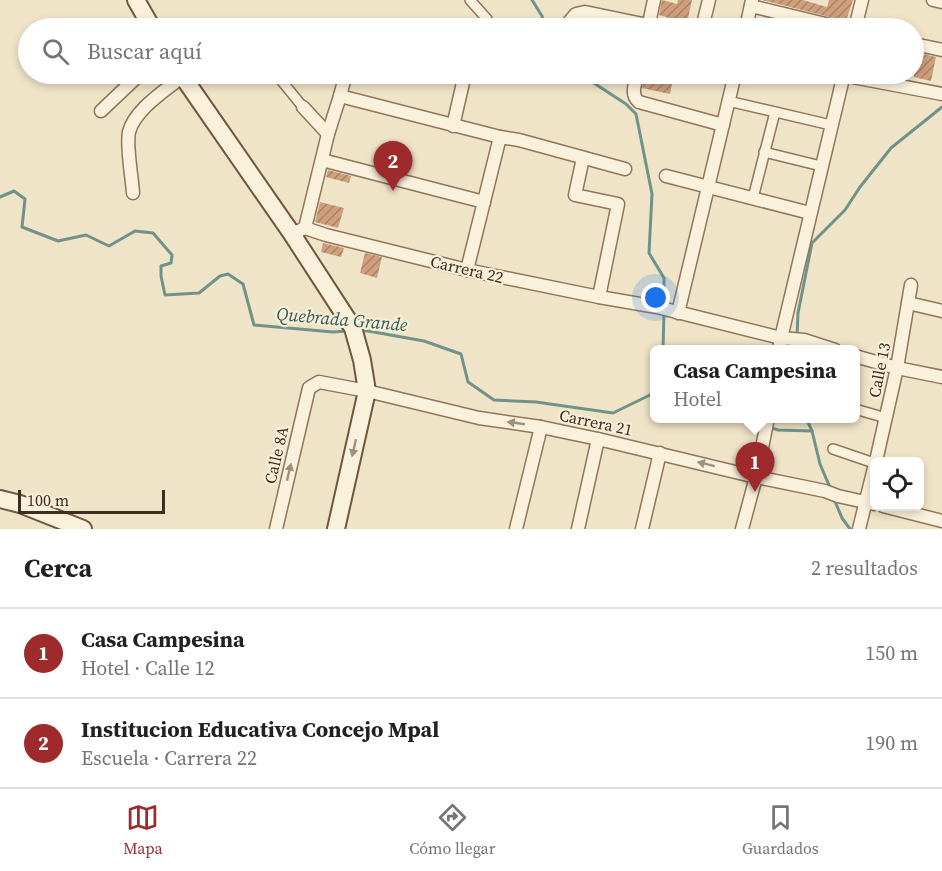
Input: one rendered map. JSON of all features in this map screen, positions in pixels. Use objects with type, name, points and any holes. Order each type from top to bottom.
[{"type":"main road","points":[[136,0],[146,18]]},
{"type":"main road","points":[[189,84],[299,231],[355,332],[367,391],[336,529]]},
{"type":"main road","points":[[0,500],[20,504],[83,529]]},
{"type":"street","points":[[470,0],[487,18]]},
{"type":"street","points":[[650,18],[654,0]]},
{"type":"street","points":[[704,18],[709,0]]},
{"type":"street","points":[[858,18],[862,0]]},
{"type":"street","points":[[933,0],[942,2]]},
{"type":"street","points":[[748,18],[752,3],[806,18]]},
{"type":"street","points":[[573,18],[576,14],[585,12],[610,18]]},
{"type":"street","points":[[924,46],[942,50]]},
{"type":"street","points":[[101,111],[129,84]]},
{"type":"street","points":[[134,193],[129,133],[138,113],[172,84]]},
{"type":"street","points":[[284,84],[328,134]]},
{"type":"street","points":[[299,231],[322,160],[343,84]]},
{"type":"street","points":[[453,126],[463,84]]},
{"type":"street","points":[[635,84],[633,92],[635,99],[639,102],[723,125]]},
{"type":"street","points":[[674,312],[708,187],[732,84]]},
{"type":"street","points":[[780,344],[839,84]]},
{"type":"street","points":[[892,84],[942,94]]},
{"type":"street","points":[[340,96],[625,169]]},
{"type":"street","points":[[728,101],[831,125]]},
{"type":"street","points":[[753,198],[775,112]]},
{"type":"street","points":[[467,270],[500,137]]},
{"type":"street","points":[[764,152],[821,166]]},
{"type":"street","points":[[583,158],[575,195],[618,204],[599,297]]},
{"type":"street","points":[[322,160],[484,202]]},
{"type":"street","points":[[666,176],[810,213]]},
{"type":"street","name":"Carrera 22","points":[[299,231],[467,270],[657,307],[780,344],[799,340],[817,345]]},
{"type":"street","name":"Calle 13","points":[[876,457],[897,368],[911,285]]},
{"type":"street","points":[[908,303],[942,311]]},
{"type":"street","points":[[860,357],[897,368],[942,376]]},
{"type":"street","name":"Carrera 21","points":[[309,388],[319,382],[479,418],[598,438],[870,503]]},
{"type":"street","name":"Calle 8A","points":[[276,529],[309,388]]},
{"type":"street","points":[[860,410],[886,418]]},
{"type":"street","points":[[742,529],[767,423]]},
{"type":"street","points":[[516,529],[541,427]]},
{"type":"street","points":[[578,529],[598,438]]},
{"type":"street","points":[[833,449],[870,460]]},
{"type":"street","points":[[642,529],[660,453]]},
{"type":"street","points":[[859,529],[870,505]]},
{"type":"street","points":[[900,511],[942,521]]},
{"type":"building","points":[[662,0],[677,4],[678,0],[692,0],[688,18],[670,18],[659,15]]},
{"type":"building","points":[[762,0],[803,0],[827,7],[829,0],[853,0],[847,18],[834,18]]},
{"type":"building","points":[[924,54],[936,57],[931,81],[924,79]]},
{"type":"building","points":[[643,84],[672,84],[670,94],[642,88]]},
{"type":"building","points":[[328,170],[351,176],[349,183],[326,177]]},
{"type":"building","points":[[320,202],[344,208],[338,228],[315,222]]},
{"type":"building","points":[[323,243],[344,248],[341,257],[321,252]]},
{"type":"building","points":[[365,253],[382,257],[377,278],[360,273]]},
{"type":"waterway","points":[[532,0],[542,18]]},
{"type":"waterway","points":[[595,84],[626,104],[636,114],[652,194],[649,253],[664,278],[664,304]]},
{"type":"waterway","points":[[797,336],[798,313],[812,243],[845,210],[891,148],[942,107]]},
{"type":"waterway","name":"Quebrada Grande","points":[[0,197],[14,191],[25,199],[22,227],[58,241],[86,235],[109,246],[135,231],[153,233],[172,255],[171,263],[161,266],[165,295],[199,293],[220,276],[228,274],[243,284],[254,325],[333,332],[348,331]]},
{"type":"waterway","points":[[663,345],[664,311]]},
{"type":"waterway","name":"Quebrada Grande","points":[[361,331],[424,341],[461,354],[468,382],[494,400],[536,402],[613,413],[650,395]]},
{"type":"waterway","points":[[756,423],[763,425]]},
{"type":"waterway","points":[[808,423],[820,464],[831,490]]},
{"type":"waterway","points":[[769,427],[778,430],[812,431]]},
{"type":"waterway","points":[[834,499],[842,518],[850,529]]},
{"type":"place","name":"Institucion Educativa Concejo Mpal","points":[[393,191]]},
{"type":"place","name":"Casa Campesina","points":[[755,492]]}]
